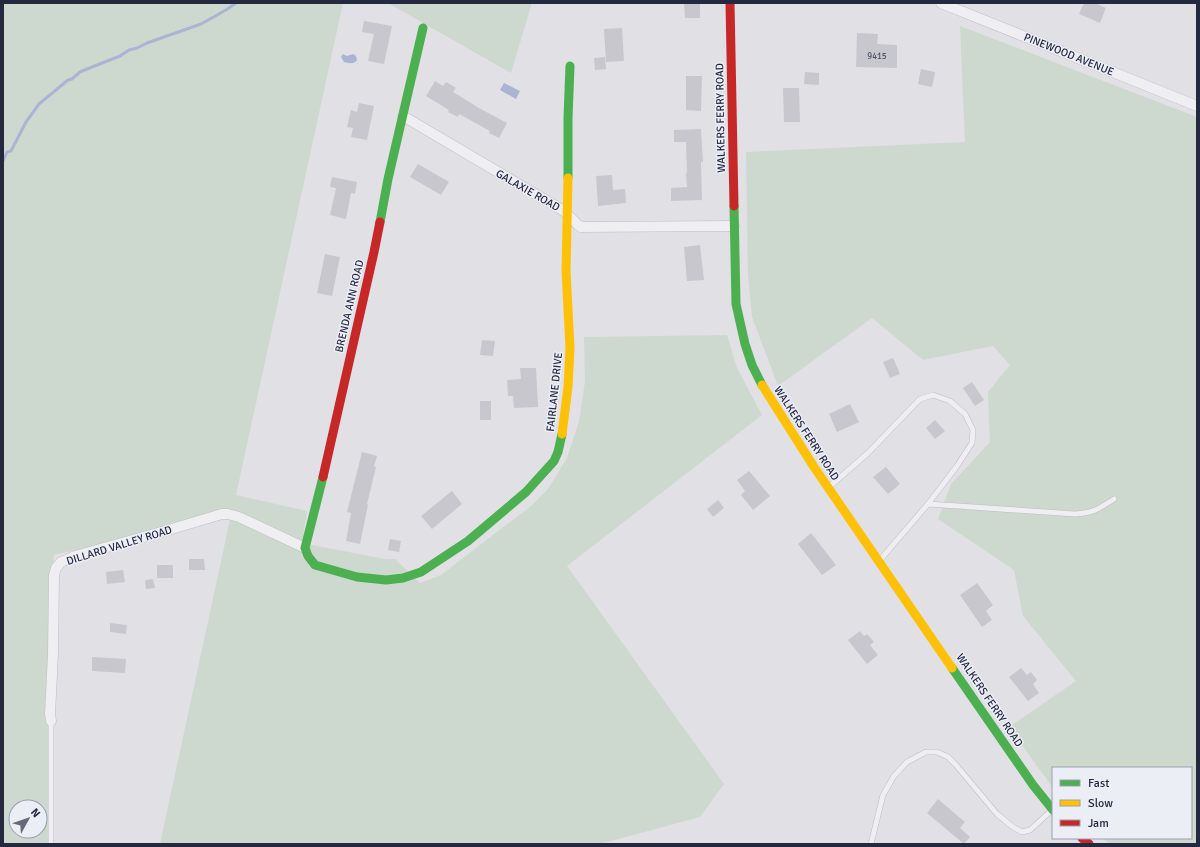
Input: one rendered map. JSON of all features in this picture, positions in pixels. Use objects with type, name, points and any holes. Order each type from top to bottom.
[{"type":"street","name":"WALKERS FERRY ROAD","points":[[730,3],[736,304],[745,344],[752,365],[763,388],[781,417],[1033,785],[1052,809]]},
{"type":"street","name":"PINEWOOD AVENUE","points":[[941,3],[1197,106]]},
{"type":"street","name":"BRENDA ANN ROAD","points":[[305,548],[326,464],[423,28]]},
{"type":"street","name":"FAIRLANE DRIVE","points":[[305,548],[308,556],[315,565],[337,572],[357,577],[386,580],[403,578],[420,572],[468,541],[526,492],[554,461],[558,452],[562,433],[568,387],[570,348],[566,271],[570,66]]},
{"type":"street","name":"GALAXIE ROAD","points":[[403,116],[564,211],[578,225],[587,227],[734,226]]},
{"type":"street","name":"DILLARD VALLEY ROAD","points":[[51,721],[54,575],[56,568],[62,562],[75,556],[222,514],[239,517],[305,548]]},
{"type":"lane","points":[[829,488],[868,453],[920,399],[933,395],[950,401],[965,414],[973,430],[972,443],[957,466],[928,504],[880,561]]},
{"type":"lane","points":[[928,504],[1075,514],[1095,511],[1114,499]]},
{"type":"lane","points":[[51,721],[51,844]]},
{"type":"lane","points":[[871,844],[883,795],[894,776],[907,762],[926,752],[937,752],[948,757],[997,814],[1013,827],[1022,832],[1030,830],[1052,811]]},
{"type":"shaded area","points":[[3,3],[343,3],[236,495],[307,511],[302,543],[385,559],[395,559],[420,583],[441,575],[531,506],[548,489],[567,458],[579,422],[585,381],[584,337],[727,335],[737,368],[762,415],[567,566],[724,784],[700,817],[600,844],[160,844],[231,515],[54,555],[48,633],[53,844],[3,844]]},
{"type":"shaded area","points":[[388,3],[532,3],[511,73]]},
{"type":"shaded area","points":[[960,26],[1197,117],[1197,844],[1110,844],[1104,839],[1192,839],[1192,767],[1052,767],[1052,787],[1009,727],[1076,681],[1023,616],[1014,570],[938,519],[951,484],[990,442],[988,392],[1010,365],[993,346],[923,360],[872,318],[778,386],[752,317],[748,275],[746,152],[965,142]]},
{"type":"water","points":[[343,54],[347,56],[353,54],[356,56],[356,62],[344,62],[341,57]]},
{"type":"water","points":[[504,83],[520,91],[516,99],[500,90]]},
{"type":"building","points":[[684,3],[700,3],[700,18],[685,18]]},
{"type":"building","points":[[1084,3],[1095,3],[1106,8],[1100,23],[1079,14]]},
{"type":"building","points":[[364,21],[392,26],[384,64],[368,61],[374,34],[362,32]]},
{"type":"building","points":[[622,28],[624,61],[606,62],[604,29]]},
{"type":"building","points":[[857,33],[878,34],[877,44],[897,45],[897,68],[856,67]]},
{"type":"building","points":[[605,57],[606,69],[595,70],[594,58]]},
{"type":"building","points":[[921,69],[935,72],[932,87],[918,84]]},
{"type":"building","points":[[805,72],[819,73],[819,85],[804,84]]},
{"type":"building","points":[[686,76],[702,76],[701,111],[686,110]]},
{"type":"building","points":[[435,81],[443,86],[446,82],[456,88],[453,92],[507,123],[499,138],[489,133],[490,131],[459,114],[458,117],[448,112],[449,110],[426,96]]},
{"type":"building","points":[[783,88],[799,88],[800,122],[784,122]]},
{"type":"building","points":[[359,103],[374,106],[367,140],[351,137],[353,128],[347,127],[351,110],[357,112]]},
{"type":"building","points":[[701,129],[703,162],[701,162],[702,200],[671,201],[671,188],[687,187],[686,142],[674,142],[674,130]]},
{"type":"building","points":[[418,164],[449,182],[441,195],[410,177]]},
{"type":"building","points":[[612,175],[613,190],[625,189],[626,203],[598,206],[596,176]]},
{"type":"building","points":[[332,177],[357,182],[355,194],[351,193],[346,219],[330,215],[336,188],[330,187]]},
{"type":"building","points":[[700,245],[704,280],[687,281],[684,247]]},
{"type":"building","points":[[325,254],[340,257],[332,296],[317,293]]},
{"type":"building","points":[[482,340],[495,341],[493,356],[480,355]]},
{"type":"building","points":[[893,358],[900,374],[890,378],[883,362]]},
{"type":"building","points":[[520,368],[536,368],[538,407],[514,408],[513,396],[508,396],[507,380],[521,379]]},
{"type":"building","points":[[972,382],[984,400],[975,406],[963,388]]},
{"type":"building","points":[[480,401],[491,401],[491,420],[480,420]]},
{"type":"building","points":[[850,404],[859,422],[837,432],[829,414]]},
{"type":"building","points":[[935,420],[945,431],[935,439],[926,428]]},
{"type":"building","points":[[362,452],[377,456],[360,544],[346,541],[351,513],[347,512]]},
{"type":"building","points":[[886,467],[900,484],[888,494],[873,477]]},
{"type":"building","points":[[749,471],[770,496],[753,510],[741,495],[745,491],[737,480]]},
{"type":"building","points":[[452,491],[462,504],[432,529],[421,516]]},
{"type":"building","points":[[718,500],[724,508],[713,517],[707,509]]},
{"type":"building","points":[[811,533],[836,565],[822,575],[798,544]]},
{"type":"building","points":[[390,539],[401,541],[399,552],[388,550]]},
{"type":"building","points":[[189,559],[204,559],[205,570],[189,570]]},
{"type":"building","points":[[157,565],[173,565],[173,578],[157,578]]},
{"type":"building","points":[[123,570],[125,582],[107,584],[106,572]]},
{"type":"building","points":[[153,579],[155,588],[146,589],[145,580]]},
{"type":"building","points":[[977,583],[993,605],[986,611],[992,620],[982,627],[960,595]]},
{"type":"building","points":[[110,623],[127,625],[126,634],[110,632]]},
{"type":"building","points":[[860,631],[864,636],[867,634],[874,642],[870,645],[878,655],[867,664],[848,640]]},
{"type":"building","points":[[92,657],[126,659],[125,673],[92,671]]},
{"type":"building","points":[[1021,668],[1027,675],[1031,672],[1037,680],[1033,684],[1039,693],[1028,701],[1009,677]]},
{"type":"building","points":[[938,799],[965,822],[960,828],[970,837],[964,844],[927,813]]},
{"type":"waterway","points":[[3,161],[7,152],[11,151],[26,122],[39,104],[68,80],[72,79],[80,72],[120,56],[129,50],[201,24],[236,3]]},
{"type":"traffic: fast","points":[[380,222],[388,179],[423,28]]},
{"type":"traffic: fast","points":[[568,178],[570,66]]},
{"type":"traffic: fast","points":[[734,206],[736,304],[745,344],[752,365],[762,385]]},
{"type":"traffic: fast","points":[[323,477],[305,548],[308,556],[315,565],[357,577],[386,580],[403,578],[421,572],[468,541],[526,492],[554,461],[558,452],[562,434]]},
{"type":"traffic: fast","points":[[952,668],[1033,785],[1052,809]]},
{"type":"traffic: slow","points":[[562,434],[568,387],[570,348],[566,271],[568,178]]},
{"type":"traffic: slow","points":[[762,385],[814,467],[952,668]]},
{"type":"traffic: jam","points":[[730,3],[734,206]]},
{"type":"traffic: jam","points":[[323,477],[380,222]]},
{"type":"traffic: jam","points":[[1083,839],[1089,844]]}]
